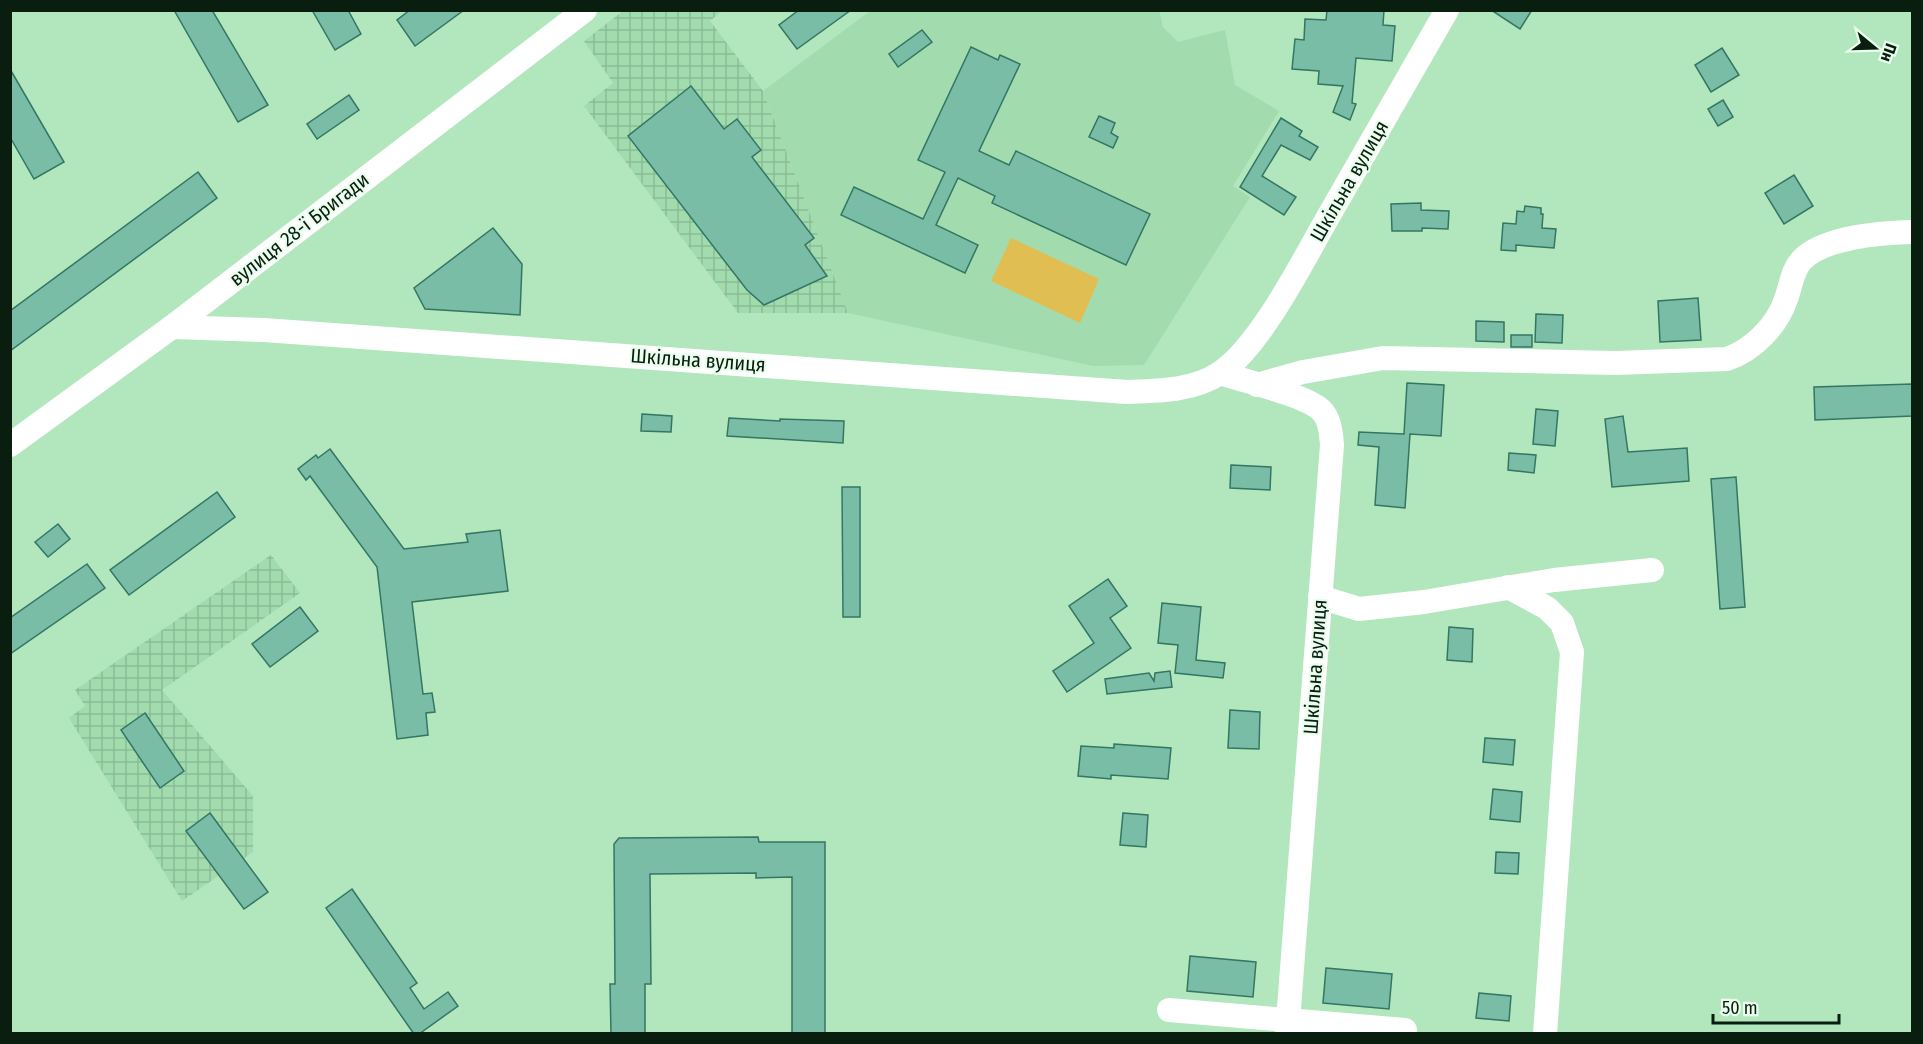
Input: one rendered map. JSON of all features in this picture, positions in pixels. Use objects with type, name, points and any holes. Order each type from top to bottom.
[{"type":"street","name":"вулиця 28-ї Бригади","points":[[10,445],[172,327],[585,10]]},
{"type":"street","name":"Шкільна вулиця","points":[[172,327],[264,330],[1127,392],[1161,391],[1195,384],[1220,373],[1242,353],[1261,328],[1294,277],[1448,10]]},
{"type":"street","points":[[1257,385],[1303,372],[1383,358],[1615,363],[1727,359],[1739,355],[1756,343],[1776,320],[1786,300],[1792,277],[1802,260],[1830,244],[1883,232],[1910,232]]},
{"type":"street","name":"Шкільна вулиця","points":[[1220,373],[1308,401],[1322,411],[1330,426],[1332,445],[1287,1027]]},
{"type":"street","points":[[1320,597],[1359,609],[1424,602],[1554,580],[1652,570]]},
{"type":"street","points":[[1508,587],[1547,608],[1562,623],[1572,652],[1545,1034]]},
{"type":"street","points":[[1169,1010],[1287,1027],[1406,1030]]},
{"type":"shaded area","points":[[1159,10],[1163,27],[1178,42],[1225,30],[1235,85],[1279,111],[1233,186],[1250,197],[1144,365],[1093,366],[848,313],[763,91],[870,11]]},
{"type":"shaded area","points":[[623,11],[722,11],[710,21],[763,91],[848,313],[738,313],[584,106],[613,83],[584,41]]},
{"type":"shaded area","points":[[1011,238],[1099,279],[1080,323],[991,281]]},
{"type":"shaded area","points":[[271,555],[300,593],[162,690],[253,796],[253,852],[182,901],[69,718],[85,706],[75,690]]},
{"type":"building","points":[[174,10],[212,10],[268,105],[238,122]]},
{"type":"building","points":[[312,10],[348,10],[361,34],[335,50]]},
{"type":"building","points":[[410,10],[464,10],[415,46],[397,20]]},
{"type":"building","points":[[799,10],[851,10],[797,49],[779,25]]},
{"type":"building","points":[[1327,10],[1384,10],[1383,25],[1395,26],[1392,61],[1356,58],[1352,103],[1356,104],[1350,120],[1333,112],[1343,86],[1318,84],[1319,71],[1292,69],[1295,39],[1304,40],[1305,19],[1326,20]]},
{"type":"building","points":[[1491,10],[1532,10],[1520,29]]},
{"type":"building","points":[[922,30],[932,42],[898,67],[889,54]]},
{"type":"building","points":[[971,47],[998,60],[1000,55],[1020,64],[979,151],[1009,165],[1016,151],[1150,214],[1126,265],[992,203],[995,196],[958,178],[936,225],[978,245],[965,273],[841,215],[854,187],[923,219],[945,172],[918,160]]},
{"type":"building","points":[[1722,48],[1739,75],[1711,92],[1695,65]]},
{"type":"building","points":[[10,69],[64,162],[34,179],[10,137]]},
{"type":"building","points":[[691,86],[724,129],[737,119],[761,150],[752,157],[814,238],[805,245],[827,276],[764,305],[747,290],[628,136]]},
{"type":"building","points":[[349,95],[359,110],[317,139],[307,124]]},
{"type":"building","points":[[1723,100],[1733,117],[1718,126],[1708,109]]},
{"type":"building","points":[[1099,116],[1115,123],[1111,133],[1118,137],[1113,148],[1089,137]]},
{"type":"building","points":[[1281,118],[1302,131],[1299,136],[1318,147],[1310,160],[1281,145],[1262,176],[1296,197],[1284,215],[1240,187]]},
{"type":"building","points":[[198,172],[217,198],[10,351],[10,311]]},
{"type":"building","points":[[1794,175],[1813,206],[1784,224],[1765,193]]},
{"type":"building","points":[[1421,203],[1421,210],[1449,211],[1448,229],[1422,228],[1422,231],[1392,231],[1391,204]]},
{"type":"building","points":[[1525,206],[1541,208],[1542,228],[1556,229],[1554,248],[1516,245],[1516,251],[1501,250],[1503,223],[1516,224],[1517,211],[1524,212]]},
{"type":"building","points":[[493,228],[522,264],[520,315],[425,309],[414,288]]},
{"type":"building","points":[[1698,298],[1701,340],[1660,342],[1658,301]]},
{"type":"building","points":[[1536,314],[1563,315],[1562,343],[1535,342]]},
{"type":"building","points":[[1476,321],[1504,322],[1504,342],[1476,341]]},
{"type":"building","points":[[1511,335],[1532,335],[1532,347],[1511,347]]},
{"type":"building","points":[[1407,383],[1444,385],[1441,436],[1410,434],[1405,508],[1375,505],[1379,447],[1358,445],[1359,432],[1404,434]]},
{"type":"building","points":[[1912,384],[1912,416],[1815,420],[1814,387]]},
{"type":"building","points":[[1536,409],[1558,411],[1555,446],[1533,444]]},
{"type":"building","points":[[642,414],[672,416],[671,432],[641,431]]},
{"type":"building","points":[[1623,416],[1628,452],[1687,448],[1689,481],[1612,487],[1605,419]]},
{"type":"building","points":[[729,418],[844,421],[843,443],[727,436]]},
{"type":"building","points":[[330,449],[404,549],[468,542],[466,534],[500,530],[508,591],[412,602],[423,694],[432,693],[435,712],[426,713],[428,735],[397,739],[377,567],[310,476],[306,480],[298,469],[316,455],[318,458]]},
{"type":"building","points":[[1509,453],[1536,455],[1534,473],[1508,470]]},
{"type":"building","points":[[1231,465],[1271,467],[1270,490],[1230,488]]},
{"type":"building","points":[[1736,477],[1745,607],[1720,609],[1711,479]]},
{"type":"building","points":[[842,487],[860,487],[860,617],[843,617]]},
{"type":"building","points":[[217,492],[235,517],[129,595],[110,570]]},
{"type":"building","points":[[58,524],[70,539],[48,557],[35,542]]},
{"type":"building","points":[[87,564],[105,588],[10,654],[10,618]]},
{"type":"building","points":[[1108,579],[1127,606],[1110,618],[1131,648],[1067,692],[1053,671],[1094,643],[1069,606]]},
{"type":"building","points":[[1162,603],[1201,607],[1196,660],[1225,663],[1223,678],[1175,673],[1178,645],[1158,643]]},
{"type":"building","points":[[300,607],[318,631],[270,667],[252,644]]},
{"type":"building","points":[[1449,627],[1473,629],[1472,662],[1447,660]]},
{"type":"building","points":[[1170,671],[1172,687],[1107,694],[1105,679],[1149,673],[1154,681],[1155,673]]},
{"type":"building","points":[[1230,710],[1260,712],[1259,749],[1228,748]]},
{"type":"building","points":[[145,713],[184,771],[160,788],[121,730]]},
{"type":"building","points":[[1485,738],[1515,740],[1513,765],[1483,762]]},
{"type":"building","points":[[1114,744],[1171,748],[1168,779],[1111,775],[1111,779],[1078,776],[1081,746],[1114,748]]},
{"type":"building","points":[[1493,789],[1522,792],[1520,822],[1490,819]]},
{"type":"building","points":[[210,813],[268,892],[244,909],[186,831]]},
{"type":"building","points":[[1123,813],[1148,815],[1146,847],[1120,845]]},
{"type":"building","points":[[758,837],[759,842],[825,842],[825,1034],[792,1034],[792,877],[756,878],[756,873],[650,874],[651,984],[645,984],[645,1034],[611,1034],[610,984],[615,984],[614,844],[619,838]]},
{"type":"building","points":[[1496,852],[1519,853],[1518,874],[1495,873]]},
{"type":"building","points":[[352,889],[417,983],[410,988],[424,1009],[448,992],[458,1006],[419,1034],[414,1034],[326,908]]},
{"type":"building","points":[[1190,956],[1256,962],[1253,997],[1187,991]]},
{"type":"building","points":[[1326,968],[1392,974],[1389,1009],[1323,1003]]},
{"type":"building","points":[[1479,993],[1511,996],[1509,1021],[1476,1018]]}]
